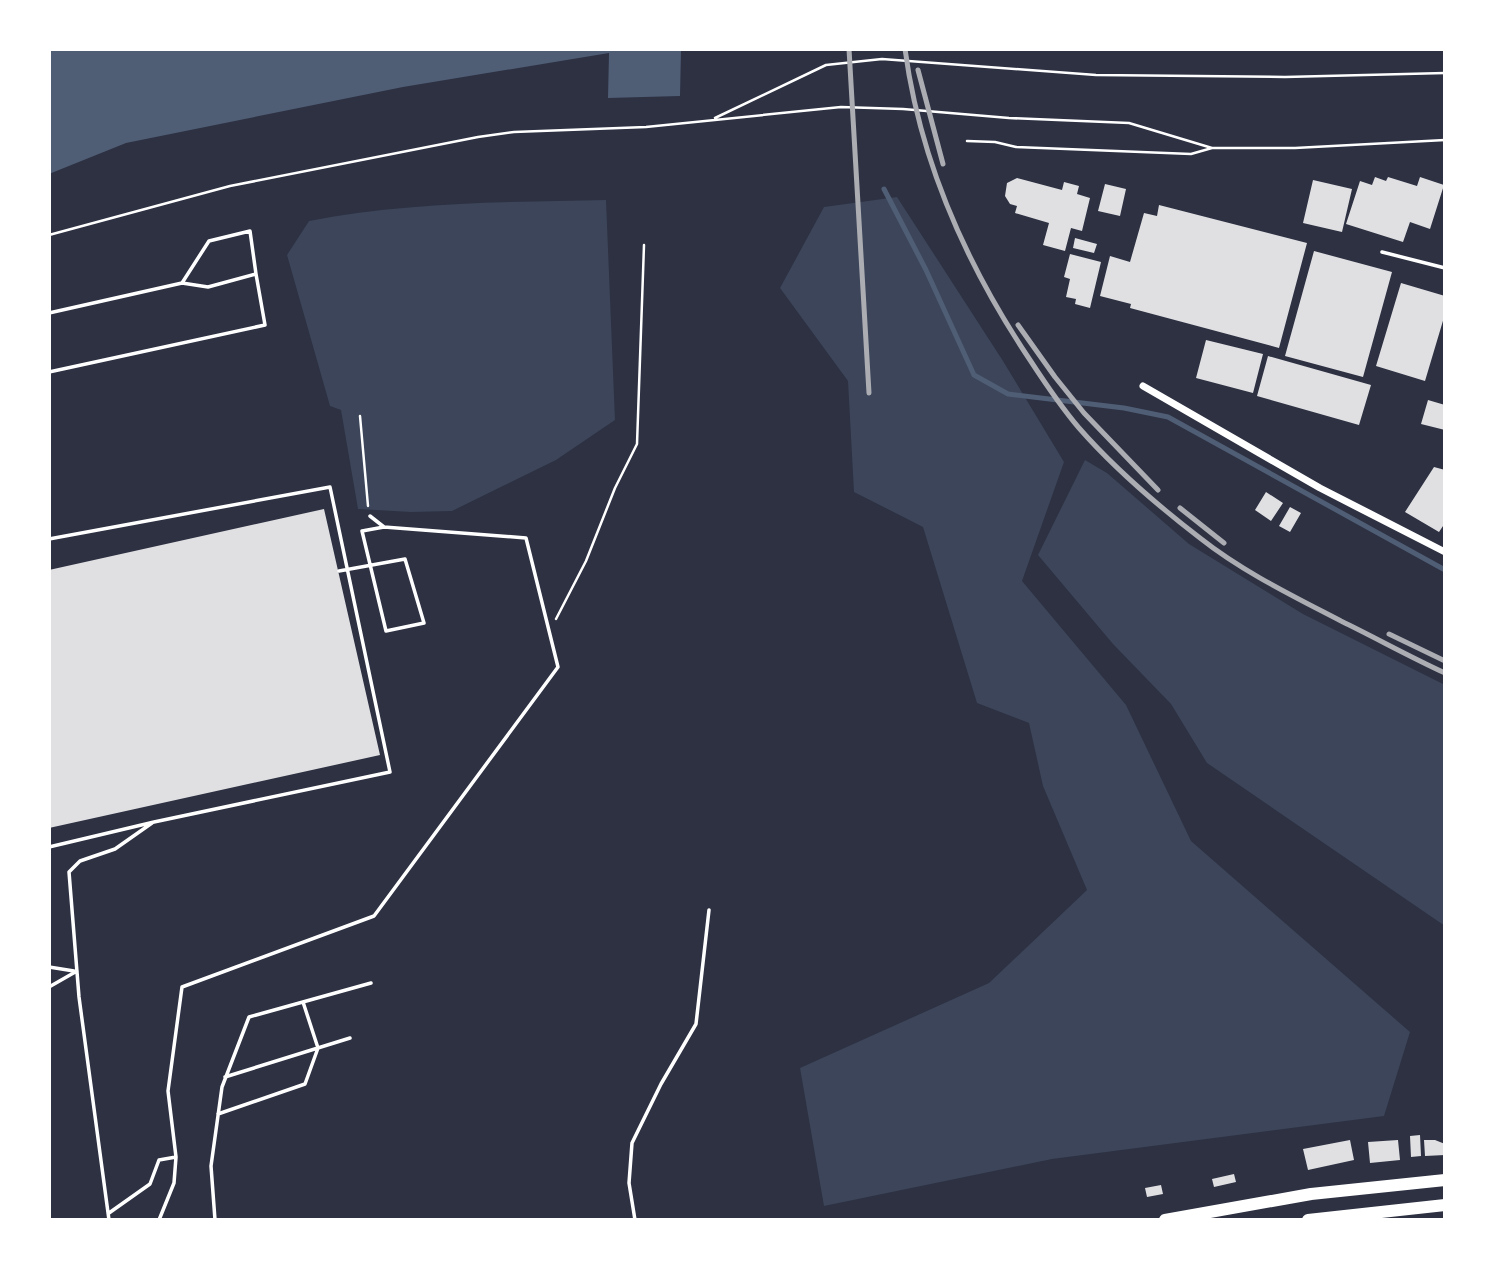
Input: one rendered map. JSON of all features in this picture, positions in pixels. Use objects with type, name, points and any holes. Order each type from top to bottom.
[{"type":"main road","points":[[1165,1220],[1311,1194],[1445,1180]]},
{"type":"main road","points":[[1311,1194],[1312,1220],[1445,1205]]},
{"type":"street","points":[[1143,386],[1320,488],[1445,552]]},
{"type":"lane","points":[[49,372],[265,325],[250,231],[209,241],[182,283]]},
{"type":"lane","points":[[1382,252],[1445,268]]},
{"type":"lane","points":[[49,313],[182,283],[208,287],[256,274]]},
{"type":"lane","points":[[49,539],[330,487],[390,772],[154,822],[49,848]]},
{"type":"lane","points":[[370,516],[384,527]]},
{"type":"lane","points":[[159,1220],[174,1183],[176,1157],[168,1091],[182,987],[374,916],[558,667],[526,538],[384,527],[362,531],[386,631],[424,623],[405,559],[339,571]]},
{"type":"lane","points":[[109,1220],[76,971],[69,872],[80,860],[115,849],[154,822]]},
{"type":"lane","points":[[635,1220],[629,1183],[632,1143],[661,1084],[696,1024],[709,910]]},
{"type":"lane","points":[[49,967],[76,971]]},
{"type":"lane","points":[[49,987],[76,971]]},
{"type":"lane","points":[[215,1220],[211,1166],[222,1087],[249,1017],[371,983]]},
{"type":"lane","points":[[218,1114],[305,1084],[318,1048],[303,1002]]},
{"type":"lane","points":[[225,1077],[350,1038]]},
{"type":"lane","points":[[108,1213],[150,1184],[159,1160],[176,1157]]},
{"type":"path","points":[[712,120],[826,65],[882,59],[1096,75],[1285,77],[1445,73]]},
{"type":"path","points":[[49,235],[230,186],[478,137],[514,132],[646,127],[824,107],[903,109],[1129,124],[1212,148],[1295,148],[1445,141]]},
{"type":"path","points":[[967,141],[996,142],[1016,147],[1191,155],[1212,148]]},
{"type":"path","points":[[549,632],[586,561],[615,488],[637,444],[644,245]]},
{"type":"path","points":[[360,416],[366,498],[370,516]]},
{"type":"shaded area","points":[[49,49],[688,49],[681,50],[680,96],[608,98],[609,53],[403,87],[126,143],[49,174]]},
{"type":"shaded area","points":[[897,197],[1003,361],[1064,462],[1022,581],[1126,705],[1191,841],[1410,1032],[1384,1116],[1052,1159],[824,1206],[800,1068],[989,983],[1087,890],[1043,786],[1029,723],[977,703],[923,527],[854,492],[848,381],[780,288],[824,207]]},
{"type":"shaded area","points":[[606,200],[615,420],[556,460],[452,511],[358,509],[341,410],[330,406],[287,255],[309,221],[420,207]]},
{"type":"shaded area","points":[[1085,460],[1107,473],[1189,544],[1303,614],[1445,685],[1445,926],[1207,763],[1171,704],[1113,644],[1038,555]]},
{"type":"building","points":[[1375,177],[1386,181],[1388,177],[1417,186],[1420,177],[1444,185],[1430,229],[1410,222],[1403,242],[1346,224],[1360,181],[1372,185]]},
{"type":"building","points":[[1017,178],[1062,190],[1064,182],[1079,186],[1077,194],[1090,198],[1082,231],[1071,228],[1065,251],[1043,245],[1049,223],[1015,213],[1017,206],[1010,204],[1005,196],[1007,183]]},
{"type":"building","points":[[1313,180],[1352,189],[1342,232],[1303,223]]},
{"type":"building","points":[[1105,184],[1126,189],[1120,216],[1098,211]]},
{"type":"building","points":[[1159,205],[1307,243],[1279,348],[1130,308],[1131,304],[1100,296],[1110,256],[1130,262],[1144,213],[1157,216]]},
{"type":"building","points":[[1075,238],[1097,244],[1094,253],[1073,248]]},
{"type":"building","points":[[1314,251],[1392,272],[1363,377],[1285,356]]},
{"type":"building","points":[[1070,254],[1101,262],[1090,308],[1075,304],[1076,299],[1066,297],[1070,279],[1064,277]]},
{"type":"building","points":[[1401,283],[1445,296],[1445,314],[1425,381],[1376,366]]},
{"type":"building","points":[[1206,340],[1263,354],[1253,393],[1196,378]]},
{"type":"building","points":[[1268,356],[1371,385],[1359,425],[1257,396]]},
{"type":"building","points":[[1428,400],[1445,405],[1445,430],[1421,424]]},
{"type":"building","points":[[1434,467],[1445,470],[1445,523],[1439,532],[1405,512]]},
{"type":"building","points":[[1266,492],[1283,503],[1271,521],[1255,510]]},
{"type":"building","points":[[1290,507],[1301,513],[1290,532],[1279,526]]},
{"type":"building","points":[[324,509],[380,755],[49,828],[49,570]]},
{"type":"building","points":[[1420,1135],[1421,1156],[1411,1157],[1410,1136]]},
{"type":"building","points":[[1350,1140],[1354,1160],[1308,1170],[1303,1149]]},
{"type":"building","points":[[1398,1140],[1400,1160],[1370,1163],[1368,1142]]},
{"type":"building","points":[[1424,1140],[1445,1144],[1445,1155],[1425,1156]]},
{"type":"building","points":[[1234,1174],[1236,1182],[1214,1187],[1212,1179]]},
{"type":"building","points":[[1161,1185],[1163,1194],[1147,1197],[1145,1188]]},
{"type":"waterway","points":[[884,189],[926,270],[974,375],[1008,394],[1124,408],[1168,417],[1445,570]]},
{"type":"railway","points":[[849,49],[869,393]]},
{"type":"railway","points":[[905,49],[922,132],[935,172],[967,250],[1007,324],[1047,386],[1079,428],[1152,500],[1233,562],[1445,673]]},
{"type":"railway","points":[[918,70],[943,164]]},
{"type":"railway","points":[[1018,325],[1084,413],[1158,490]]},
{"type":"railway","points":[[1180,508],[1224,543]]},
{"type":"railway","points":[[1389,634],[1445,661]]}]
